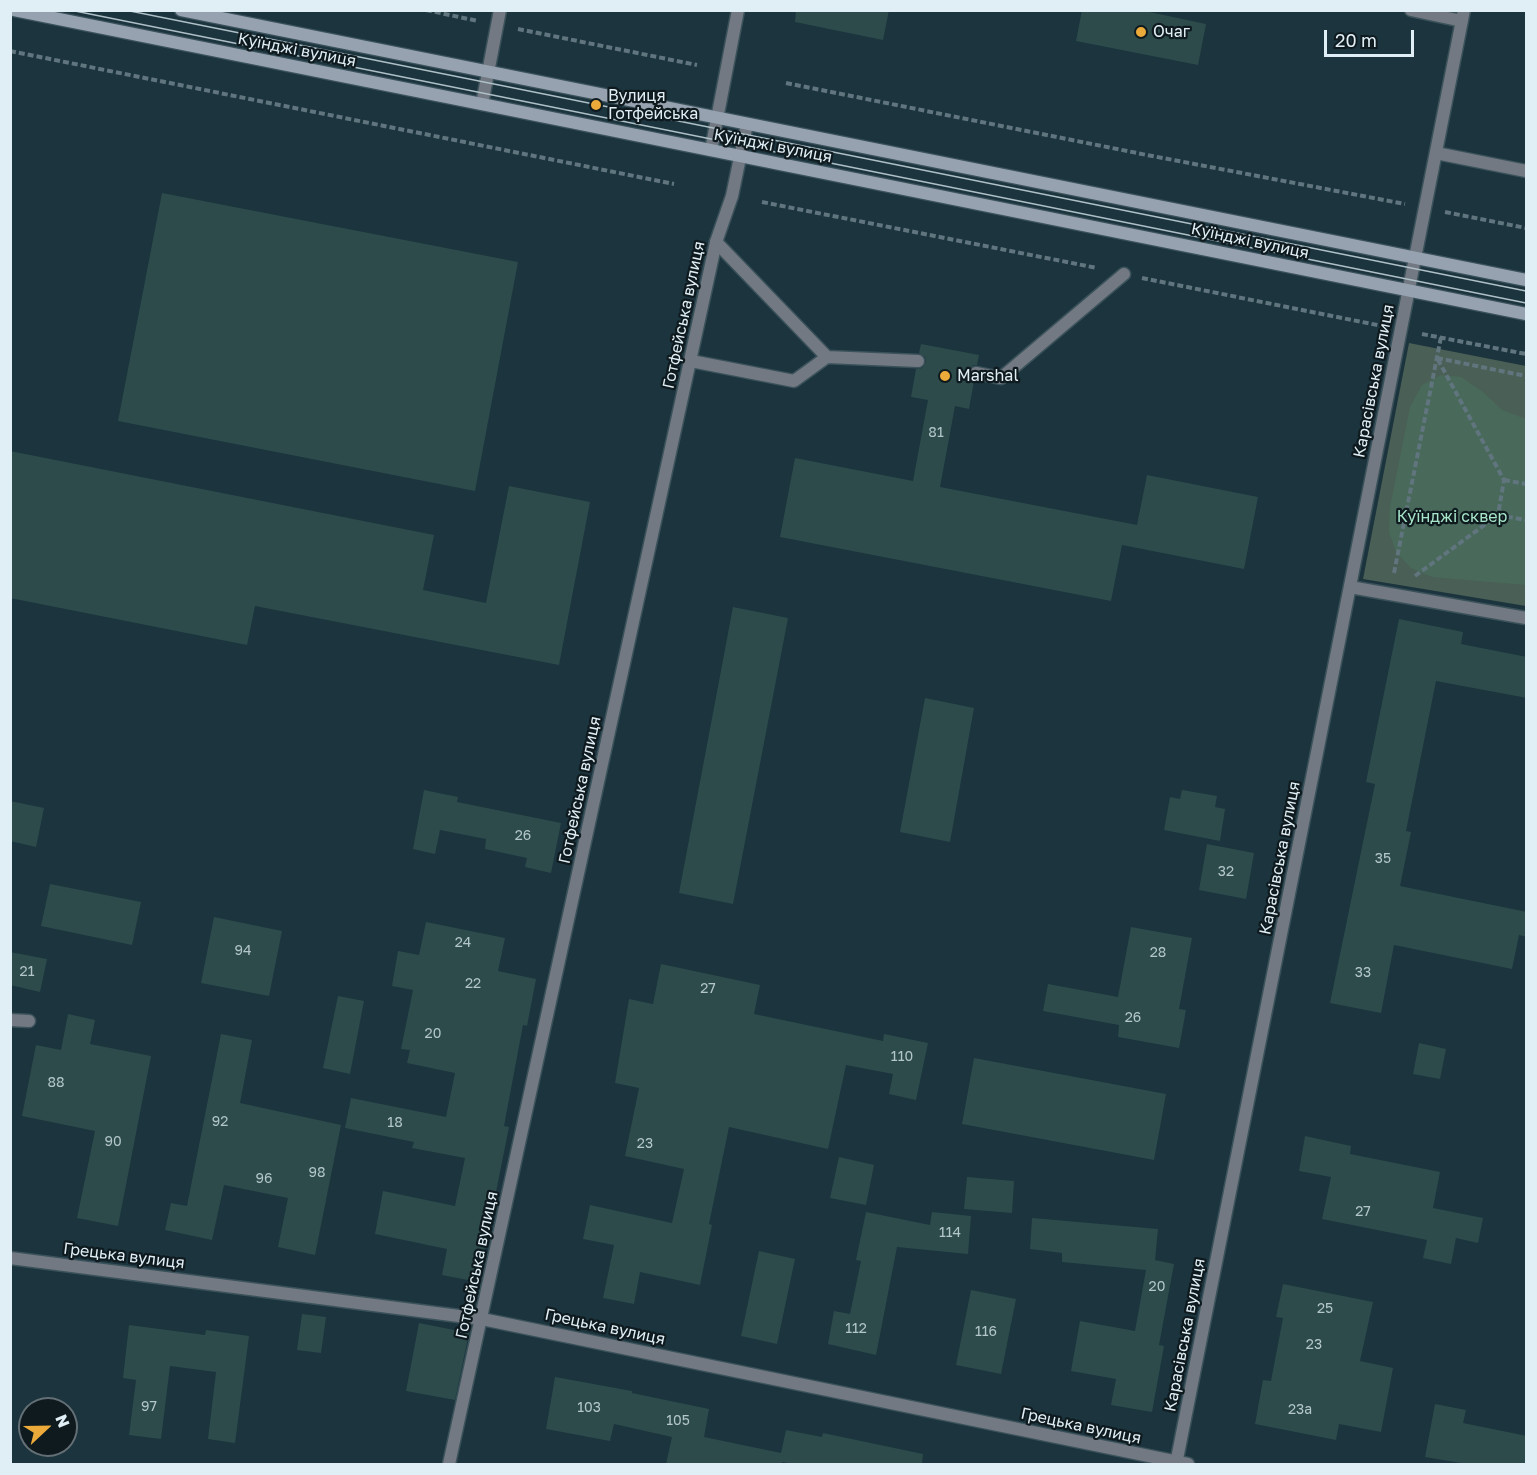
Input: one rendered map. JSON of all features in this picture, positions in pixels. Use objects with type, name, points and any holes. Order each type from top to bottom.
[{"type":"main road","name":"Куїнджі вулиця","points":[[14,10],[43,13],[482,104],[1527,314]]},
{"type":"main road","name":"Куїнджі вулиця","points":[[181,10],[1527,280]]},
{"type":"street","points":[[482,104],[500,10]]},
{"type":"street","points":[[711,150],[738,10]]},
{"type":"street","points":[[1411,10],[1463,16]]},
{"type":"street","name":"Карасівська вулиця","points":[[1180,1464],[1463,16]]},
{"type":"street","name":"Готфейська вулиця","points":[[449,1464],[716,242],[732,196],[747,124]]},
{"type":"street","points":[[1436,153],[1527,171]]},
{"type":"street","points":[[716,242],[827,357]]},
{"type":"street","points":[[976,373],[1001,378],[1124,274]]},
{"type":"street","points":[[691,362],[794,381],[827,357],[918,361]]},
{"type":"street","points":[[1350,588],[1527,618]]},
{"type":"street","points":[[10,1020],[29,1021]]},
{"type":"street","name":"Грецька вулиця","points":[[10,1258],[482,1319],[1180,1464]]},
{"type":"path","points":[[426,10],[697,65]]},
{"type":"path","points":[[10,51],[674,184]]},
{"type":"path","points":[[786,83],[1527,228]]},
{"type":"path","points":[[1390,594],[1441,337]]},
{"type":"path","points":[[1437,358],[1527,376]]},
{"type":"path","points":[[1390,594],[1498,515],[1504,480],[1437,358]]},
{"type":"path","points":[[1504,480],[1527,484]]},
{"type":"path","points":[[1498,515],[1527,520]]},
{"type":"green space","name":"Куїнджі сквер","points":[[1409,343],[1526,366],[1526,606],[1363,579]]},
{"type":"green space","name":"Куїнджі сквер","points":[[1441,375],[1461,377],[1483,392],[1502,410],[1526,419],[1526,585],[1432,577],[1411,568],[1396,552],[1389,532],[1390,507],[1410,407],[1422,385]]},
{"type":"building","points":[[796,10],[889,10],[883,40],[795,22]]},
{"type":"building","points":[[1082,10],[1140,10],[1206,24],[1198,65],[1076,41]]},
{"type":"building","points":[[162,193],[518,262],[475,491],[118,421]]},
{"type":"building","points":[[921,344],[979,355],[977,365],[973,365],[968,371],[968,376],[974,381],[969,409],[955,406],[940,487],[1137,525],[1147,475],[1258,497],[1244,569],[1122,545],[1111,601],[780,537],[795,458],[913,481],[928,400],[911,397],[916,369],[922,368],[926,362],[925,357],[919,353]]},
{"type":"building","points":[[10,451],[434,535],[423,590],[486,603],[509,486],[590,502],[559,665],[255,606],[247,645],[10,598]]},
{"type":"building","points":[[733,607],[788,618],[733,904],[679,893]]},
{"type":"building","points":[[1399,619],[1463,632],[1461,644],[1527,657],[1527,698],[1436,681],[1406,831],[1411,832],[1400,886],[1527,912],[1527,937],[1519,935],[1512,969],[1394,945],[1381,1013],[1330,1003],[1375,784],[1366,782]]},
{"type":"building","points":[[925,698],[974,708],[950,842],[900,832]]},
{"type":"building","points":[[424,790],[458,797],[457,802],[561,823],[551,873],[525,867],[527,858],[485,849],[486,839],[440,830],[435,854],[413,849]]},
{"type":"building","points":[[1182,790],[1217,796],[1215,807],[1225,809],[1220,841],[1164,830],[1170,797],[1180,799]]},
{"type":"building","points":[[10,801],[44,808],[36,847],[10,841]]},
{"type":"building","points":[[1207,844],[1254,853],[1246,899],[1199,890]]},
{"type":"building","points":[[50,884],[141,902],[132,945],[41,926]]},
{"type":"building","points":[[214,917],[282,931],[269,996],[201,983]]},
{"type":"building","points":[[426,922],[505,938],[498,971],[536,979],[527,1026],[523,1025],[504,1126],[509,1127],[478,1282],[442,1275],[447,1249],[375,1234],[383,1191],[455,1206],[465,1158],[412,1148],[414,1142],[345,1128],[351,1098],[446,1117],[455,1073],[407,1063],[410,1050],[401,1049],[413,990],[392,986],[398,951],[419,955]]},
{"type":"building","points":[[1131,927],[1192,938],[1179,1009],[1186,1010],[1179,1048],[1118,1037],[1119,1025],[1043,1011],[1048,984],[1118,997]]},
{"type":"building","points":[[10,952],[47,959],[40,992],[10,985]]},
{"type":"building","points":[[661,964],[760,985],[754,1014],[883,1041],[884,1034],[928,1043],[916,1100],[889,1094],[893,1074],[846,1065],[828,1149],[729,1127],[709,1224],[712,1225],[700,1285],[640,1272],[634,1304],[603,1298],[614,1245],[583,1239],[590,1205],[672,1223],[684,1169],[625,1156],[639,1088],[615,1083],[629,999],[653,1004]]},
{"type":"building","points":[[338,996],[364,1001],[350,1074],[323,1068]]},
{"type":"building","points":[[68,1014],[95,1020],[90,1044],[151,1056],[118,1226],[77,1218],[95,1131],[22,1116],[36,1045],[61,1050]]},
{"type":"building","points":[[221,1034],[252,1040],[240,1103],[341,1125],[315,1255],[278,1247],[288,1198],[224,1185],[212,1240],[165,1230],[171,1203],[187,1206]]},
{"type":"building","points":[[1419,1043],[1446,1049],[1440,1079],[1413,1074]]},
{"type":"building","points":[[974,1058],[1166,1094],[1154,1160],[962,1124]]},
{"type":"building","points":[[1305,1136],[1351,1146],[1350,1154],[1440,1172],[1433,1208],[1483,1218],[1478,1243],[1456,1238],[1451,1264],[1423,1258],[1427,1240],[1322,1219],[1331,1177],[1299,1171]]},
{"type":"building","points":[[839,1157],[874,1165],[866,1205],[830,1198]]},
{"type":"building","points":[[967,1177],[1014,1181],[1012,1213],[964,1209]]},
{"type":"building","points":[[866,1212],[930,1225],[932,1212],[971,1216],[968,1254],[897,1247],[876,1355],[828,1344],[834,1311],[850,1314],[861,1261],[856,1260]]},
{"type":"building","points":[[1032,1218],[1158,1229],[1155,1260],[1174,1264],[1159,1345],[1164,1346],[1152,1412],[1111,1405],[1116,1379],[1071,1371],[1080,1321],[1135,1331],[1146,1270],[1062,1262],[1062,1253],[1030,1249]]},
{"type":"building","points":[[759,1251],[795,1259],[777,1344],[741,1336]]},
{"type":"building","points":[[1283,1284],[1373,1302],[1360,1361],[1393,1368],[1381,1432],[1339,1424],[1336,1440],[1255,1424],[1263,1380],[1271,1381],[1283,1318],[1276,1317]]},
{"type":"building","points":[[971,1290],[1016,1299],[1001,1374],[956,1365]]},
{"type":"building","points":[[302,1314],[326,1317],[321,1353],[297,1350]]},
{"type":"building","points":[[419,1323],[469,1333],[455,1400],[406,1391]]},
{"type":"building","points":[[129,1325],[205,1335],[206,1330],[249,1336],[235,1443],[208,1439],[216,1372],[170,1366],[161,1439],[129,1435],[136,1380],[123,1378]]},
{"type":"building","points":[[555,1377],[632,1391],[632,1393],[709,1409],[704,1437],[781,1453],[786,1430],[822,1437],[823,1433],[923,1454],[922,1464],[794,1464],[782,1462],[782,1464],[666,1464],[672,1437],[614,1424],[610,1441],[546,1429]]},
{"type":"building","points":[[1435,1404],[1466,1410],[1463,1423],[1527,1436],[1527,1464],[1467,1464],[1425,1457]]},
{"type":"tram line","points":[[70,10],[1526,303]]},
{"type":"tram line","points":[[125,10],[1526,291]]},
{"type":"place","name":"Очаг","points":[[1141,32]]},
{"type":"place","name":"Вулиця Готфейська","points":[[596,105]]},
{"type":"place","name":"Marshal","points":[[945,376]]}]
